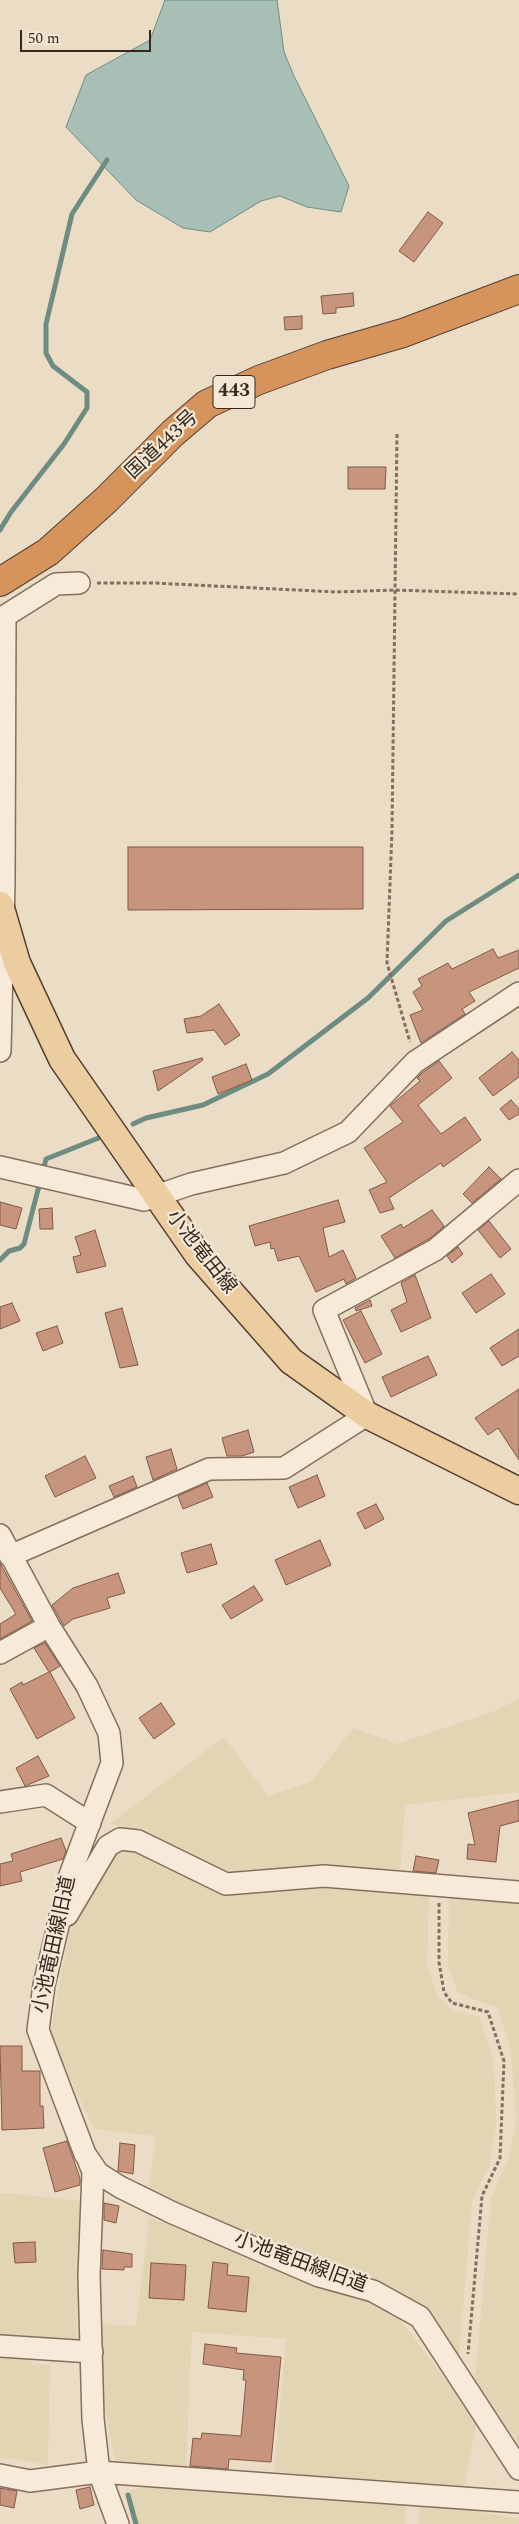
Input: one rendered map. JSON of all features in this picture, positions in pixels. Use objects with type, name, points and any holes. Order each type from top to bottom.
[{"type":"highway","name":"国道443号","points":[[0,582],[48,552],[207,404],[259,380],[327,355],[403,332],[519,289]]},
{"type":"main road","name":"小池竜田線","points":[[2,914],[17,963],[62,1059],[198,1255],[291,1361],[367,1415],[519,1491]]},
{"type":"street","points":[[0,1049],[5,616],[56,584],[79,583]]},
{"type":"street","points":[[0,1167],[144,1200],[192,1184],[284,1163],[348,1132],[416,1062],[519,993]]},
{"type":"street","points":[[10,1556],[209,1469],[284,1468],[367,1415],[324,1310],[435,1250],[519,1180]]},
{"type":"street","name":"小池竜田線旧道","points":[[0,1535],[49,1626],[87,1686],[109,1734],[112,1764],[70,1875],[44,1985],[38,2030],[85,2154],[98,2174],[173,2213],[320,2276],[373,2291],[420,2317],[519,2469]]},
{"type":"street","points":[[0,1653],[49,1626]]},
{"type":"street","points":[[0,1802],[46,1795],[90,1823]]},
{"type":"street","points":[[55,1934],[108,1846],[120,1839],[138,1841],[226,1884],[324,1876],[519,1892]]},
{"type":"street","points":[[85,2154],[93,2172],[89,2276],[93,2419],[99,2472],[118,2524]]},
{"type":"street","points":[[0,2346],[92,2352]]},
{"type":"street","points":[[0,2475],[30,2481],[99,2472],[519,2502]]},
{"type":"path","points":[[397,434],[392,830],[387,963],[416,1062]]},
{"type":"path","points":[[79,583],[154,583],[337,592],[394,590],[519,594]]},
{"type":"path","points":[[440,1887],[439,1962],[444,1992],[452,2002],[488,2012],[504,2061],[500,2158],[482,2196],[465,2387]]},
{"type":"shaded area","points":[[165,0],[277,0],[284,52],[349,186],[341,212],[307,207],[280,196],[261,201],[210,232],[183,228],[136,200],[66,127],[86,75],[150,40]]},
{"type":"shaded area","points":[[519,1699],[519,1792],[405,1805],[400,1873],[323,1865],[224,1872],[140,1832],[110,1824],[224,1737],[268,1796],[311,1782],[353,1728],[397,1744],[490,1713]]},
{"type":"shaded area","points":[[129,1848],[224,1892],[325,1886],[429,1893],[427,1967],[438,1997],[453,2011],[479,2017],[494,2061],[496,2124],[490,2164],[472,2201],[459,2355],[425,2309],[372,2280],[318,2263],[256,2239],[149,2188],[156,2136],[94,2129],[50,2036],[69,1933],[112,1853]]},
{"type":"shaded area","points":[[449,1895],[519,1899],[519,2444],[475,2381],[491,2197],[508,2160],[516,2122],[511,2052],[498,2008],[458,1993],[448,1966]]},
{"type":"shaded area","points":[[6,2193],[81,2201],[77,2340],[0,2336],[0,2194]]},
{"type":"shaded area","points":[[149,2217],[277,2270],[376,2304],[398,2317],[477,2421],[464,2487],[364,2482],[274,2471],[286,2339],[192,2332],[186,2466],[116,2464],[103,2400],[99,2324],[136,2326]]},
{"type":"shaded area","points":[[0,2354],[31,2355],[32,2364],[50,2365],[48,2465],[0,2457]]},
{"type":"shaded area","points":[[148,2486],[405,2501],[406,2524],[136,2524],[128,2495],[130,2491]]},
{"type":"shaded area","points":[[420,2501],[519,2519],[519,2524],[418,2524]]},
{"type":"building","points":[[428,212],[443,223],[414,262],[399,251]]},
{"type":"building","points":[[353,293],[354,306],[336,308],[336,313],[323,314],[321,296]]},
{"type":"building","points":[[302,316],[302,329],[285,330],[284,317]]},
{"type":"building","points":[[348,467],[386,467],[385,489],[348,489]]},
{"type":"building","points":[[128,847],[363,847],[363,909],[128,910]]},
{"type":"building","points":[[493,949],[498,958],[519,950],[519,968],[469,992],[475,1001],[462,1009],[465,1014],[421,1043],[410,1015],[423,1010],[413,992],[422,986],[418,979],[448,963],[452,969]]},
{"type":"building","points":[[219,1004],[240,1035],[225,1045],[214,1030],[187,1033],[184,1019],[201,1016]]},
{"type":"building","points":[[512,1052],[519,1060],[519,1077],[493,1096],[479,1078]]},
{"type":"building","points":[[202,1058],[203,1060],[158,1091],[153,1071]]},
{"type":"building","points":[[439,1061],[452,1078],[418,1105],[441,1134],[465,1117],[481,1140],[443,1167],[441,1163],[389,1198],[394,1209],[380,1213],[369,1190],[387,1182],[364,1148],[403,1122],[390,1106],[420,1081],[417,1078],[422,1073]]},
{"type":"building","points":[[246,1064],[252,1080],[218,1094],[212,1077]]},
{"type":"building","points":[[511,1100],[519,1109],[519,1114],[509,1120],[500,1109]]},
{"type":"building","points":[[489,1167],[501,1179],[472,1203],[463,1194]]},
{"type":"building","points":[[338,1200],[345,1222],[323,1228],[329,1257],[343,1250],[356,1278],[346,1284],[344,1279],[316,1292],[299,1256],[278,1261],[274,1248],[271,1249],[270,1242],[255,1246],[249,1226]]},
{"type":"building","points":[[0,1202],[22,1208],[16,1229],[0,1225]]},
{"type":"building","points":[[52,1208],[53,1229],[40,1229],[39,1209]]},
{"type":"building","points":[[432,1210],[444,1226],[432,1237],[395,1258],[381,1236],[401,1224],[403,1228]]},
{"type":"building","points":[[489,1221],[511,1249],[500,1258],[478,1230]]},
{"type":"building","points":[[95,1230],[106,1266],[77,1273],[73,1257],[81,1255],[75,1237]]},
{"type":"building","points":[[458,1247],[463,1254],[452,1263],[447,1256]]},
{"type":"building","points":[[491,1274],[505,1294],[476,1313],[462,1293]]},
{"type":"building","points":[[415,1275],[431,1318],[401,1332],[391,1310],[407,1302],[401,1283]]},
{"type":"building","points":[[370,1300],[372,1306],[356,1311],[355,1308]]},
{"type":"building","points":[[12,1303],[20,1321],[0,1329],[0,1307]]},
{"type":"building","points":[[122,1308],[138,1365],[120,1368],[105,1313]]},
{"type":"building","points":[[361,1311],[382,1354],[365,1363],[343,1320]]},
{"type":"building","points":[[57,1326],[63,1343],[43,1351],[36,1333]]},
{"type":"building","points":[[519,1329],[519,1356],[502,1366],[490,1348]]},
{"type":"building","points":[[428,1356],[437,1375],[391,1397],[382,1377]]},
{"type":"building","points":[[519,1389],[519,1460],[498,1428],[488,1435],[475,1418]]},
{"type":"building","points":[[248,1430],[254,1452],[242,1456],[227,1456],[222,1438]]},
{"type":"building","points":[[171,1449],[177,1469],[153,1480],[146,1457]]},
{"type":"building","points":[[85,1456],[96,1478],[55,1497],[45,1476]]},
{"type":"building","points":[[317,1475],[325,1496],[298,1508],[289,1487]]},
{"type":"building","points":[[133,1476],[137,1487],[114,1497],[109,1486]]},
{"type":"building","points":[[207,1483],[213,1497],[183,1509],[178,1496]]},
{"type":"building","points":[[376,1504],[384,1519],[365,1529],[357,1513]]},
{"type":"building","points":[[320,1540],[331,1565],[286,1585],[275,1560]]},
{"type":"building","points":[[211,1544],[217,1564],[187,1573],[181,1553]]},
{"type":"building","points":[[0,1563],[32,1621],[0,1639],[0,1624],[16,1614],[0,1588]]},
{"type":"building","points":[[118,1573],[125,1593],[107,1598],[110,1608],[73,1619],[64,1626],[52,1605],[73,1588]]},
{"type":"building","points":[[254,1586],[263,1600],[231,1619],[222,1605]]},
{"type":"building","points":[[45,1643],[60,1666],[50,1672],[75,1718],[37,1739],[10,1689],[22,1682],[23,1685],[49,1672],[34,1648]]},
{"type":"building","points":[[161,1703],[175,1724],[154,1739],[139,1718]]},
{"type":"building","points":[[38,1756],[49,1776],[25,1786],[16,1768]]},
{"type":"building","points":[[519,1800],[519,1821],[500,1826],[496,1862],[467,1859],[468,1844],[475,1845],[468,1813]]},
{"type":"building","points":[[61,1838],[66,1851],[63,1859],[20,1872],[22,1881],[0,1886],[0,1864],[13,1861],[11,1854]]},
{"type":"building","points":[[416,1856],[439,1860],[436,1873],[413,1871]]},
{"type":"building","points":[[0,2046],[22,2046],[22,2071],[40,2071],[40,2106],[43,2106],[44,2128],[2,2130]]},
{"type":"building","points":[[67,2141],[80,2178],[80,2185],[55,2192],[43,2148]]},
{"type":"building","points":[[120,2143],[135,2145],[133,2174],[118,2171]]},
{"type":"building","points":[[104,2203],[119,2206],[116,2223],[104,2220]]},
{"type":"building","points":[[35,2242],[36,2262],[15,2263],[13,2243]]},
{"type":"building","points":[[103,2250],[132,2254],[132,2267],[124,2267],[124,2270],[102,2269]]},
{"type":"building","points":[[213,2262],[228,2264],[227,2275],[249,2277],[246,2312],[208,2308]]},
{"type":"building","points":[[151,2263],[186,2265],[184,2300],[149,2298]]},
{"type":"building","points":[[205,2344],[237,2348],[236,2353],[281,2357],[271,2462],[229,2459],[228,2469],[190,2466],[193,2438],[201,2439],[202,2433],[241,2436],[246,2380],[243,2380],[244,2370],[203,2364]]},
{"type":"building","points":[[90,2487],[94,2505],[80,2509],[76,2490]]},
{"type":"building","points":[[0,2488],[17,2491],[14,2508],[0,2505]]},
{"type":"waterway","points":[[0,530],[11,512],[64,444],[87,408],[87,392],[53,366],[46,353],[46,324],[72,214],[107,160]]},
{"type":"waterway","points":[[133,1124],[146,1118],[203,1105],[268,1074],[368,998],[446,921],[519,875]]},
{"type":"waterway","points":[[43,1171],[46,1159],[101,1137]]},
{"type":"waterway","points":[[0,1260],[9,1251],[20,1248],[24,1244],[40,1182]]},
{"type":"waterway","points":[[128,2495],[136,2524]]}]
